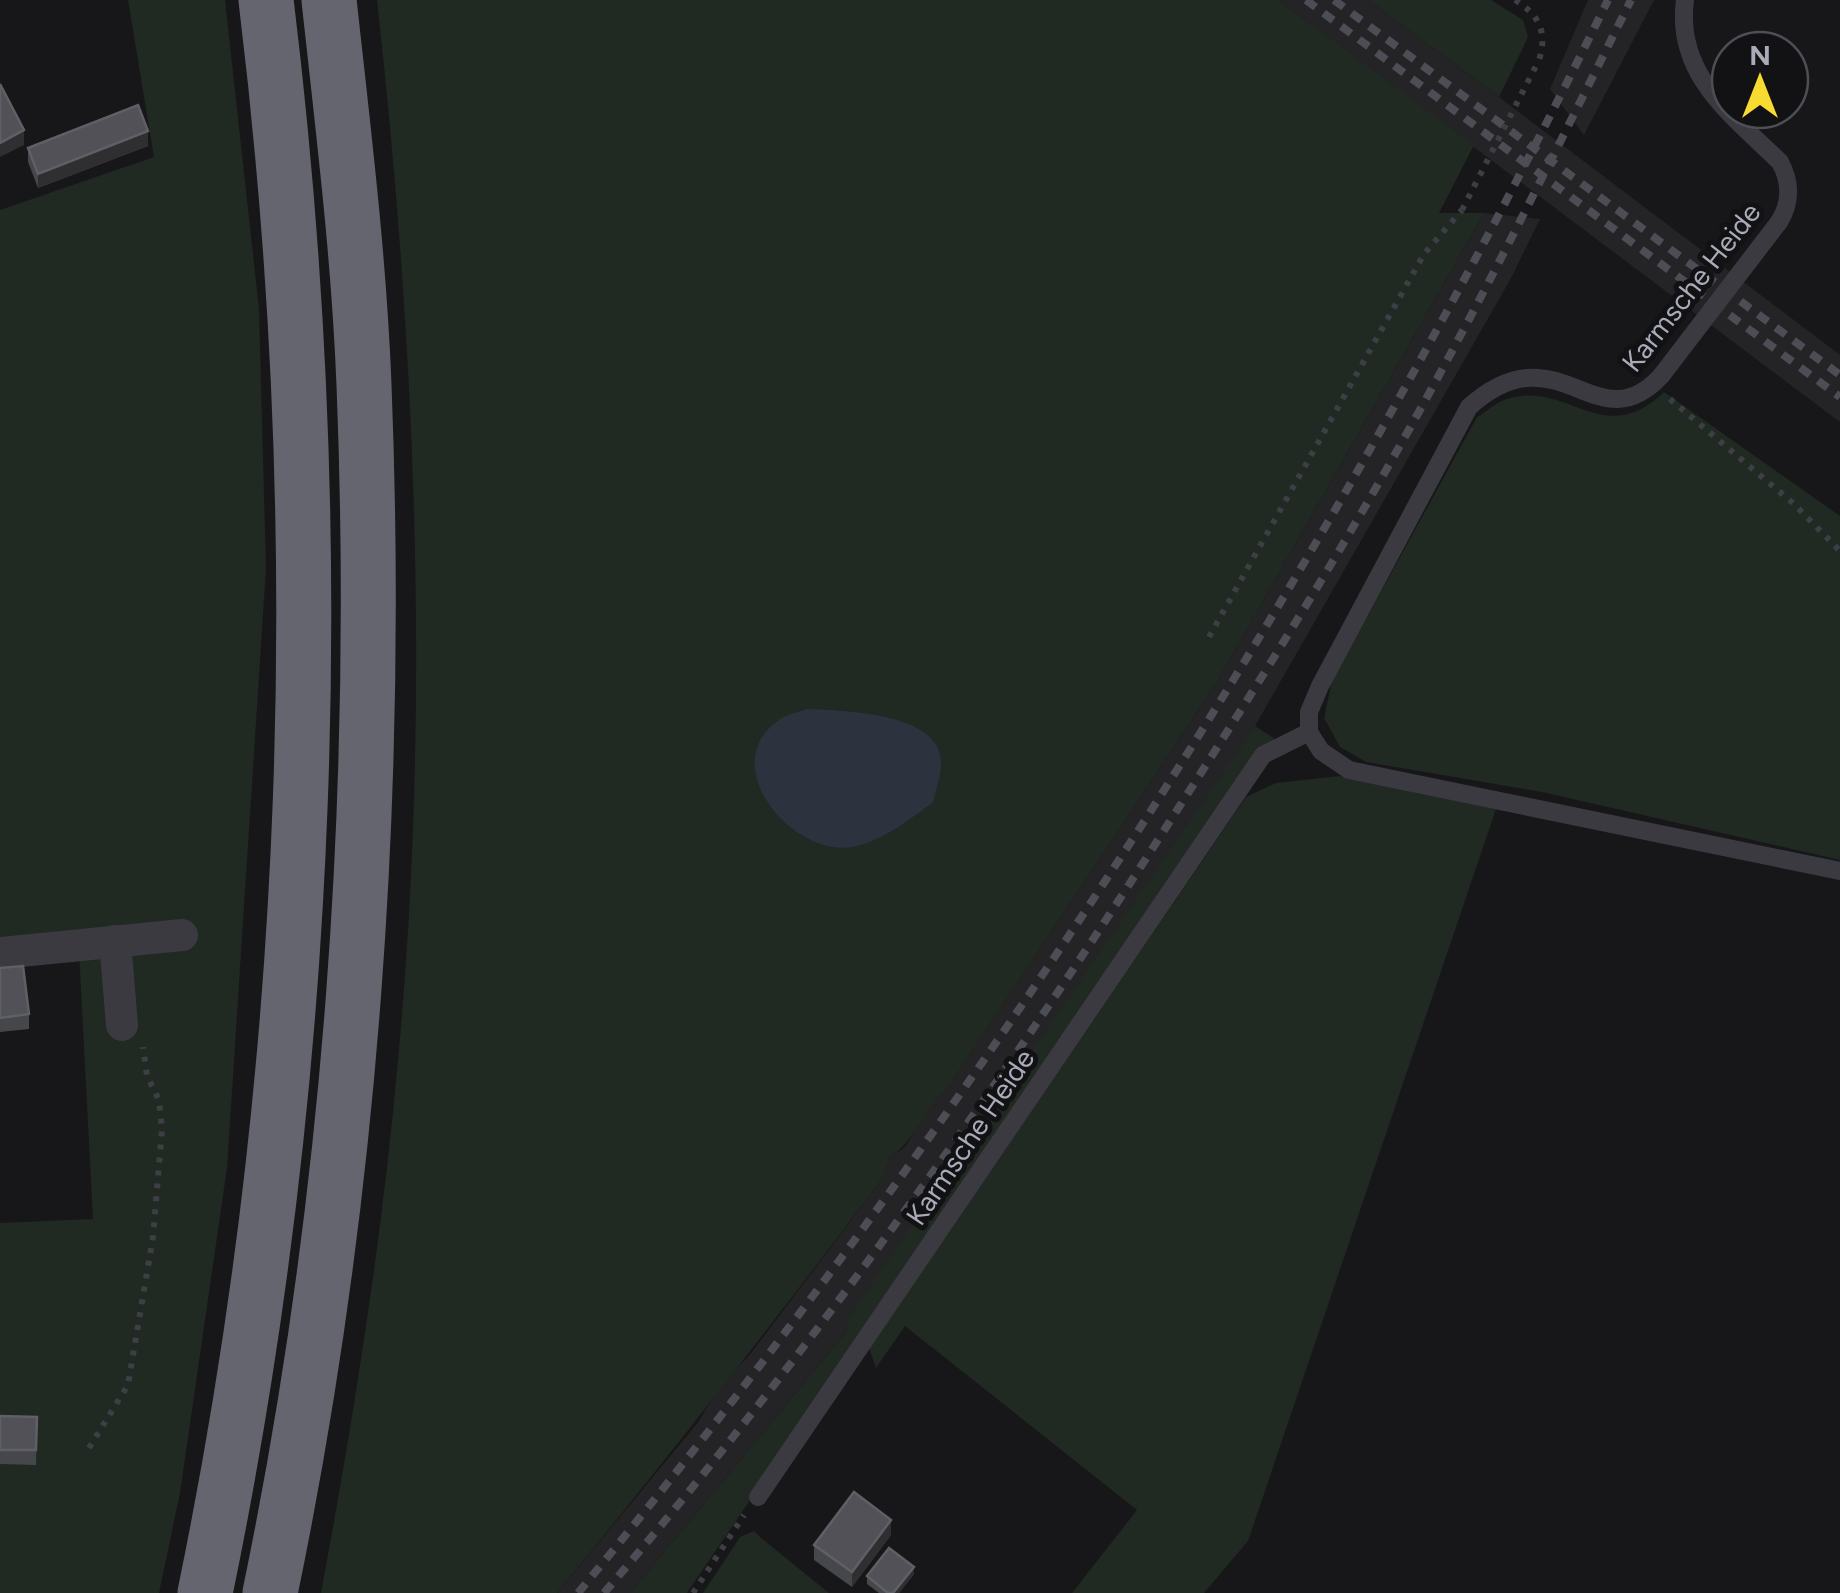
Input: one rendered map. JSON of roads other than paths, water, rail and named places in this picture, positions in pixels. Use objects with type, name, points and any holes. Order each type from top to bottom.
[{"type":"highway","points":[[206,1593],[239,1431],[272,1178],[296,906],[305,655],[299,387],[286,162],[266,0]]},
{"type":"highway","points":[[270,1593],[302,1438],[360,931],[366,655],[364,384],[328,0]]},
{"type":"street","points":[[0,952],[182,935]]},
{"type":"street","points":[[115,941],[122,1025]]},
{"type":"lane","name":"Karmsche Heide","points":[[758,1497],[1263,755],[1309,732],[1309,712],[1320,686],[1469,407],[1492,386],[1515,377],[1540,376],[1618,401],[1642,396],[1779,222],[1788,203],[1787,176],[1780,162],[1696,76],[1682,28],[1686,0]]},
{"type":"lane","points":[[1309,732],[1322,751],[1349,770],[1391,782],[1577,815],[1840,871]]},
{"type":"railway","points":[[1306,0],[1840,397]]},
{"type":"railway","points":[[1334,0],[1840,375]]},
{"type":"railway","points":[[578,1593],[728,1407],[871,1218],[1009,1024],[1140,827],[1266,626],[1386,422],[1500,213],[1608,0]]},
{"type":"railway","points":[[604,1593],[754,1411],[897,1222],[1033,1029],[1163,832],[1313,594],[1429,394],[1631,0]]}]
